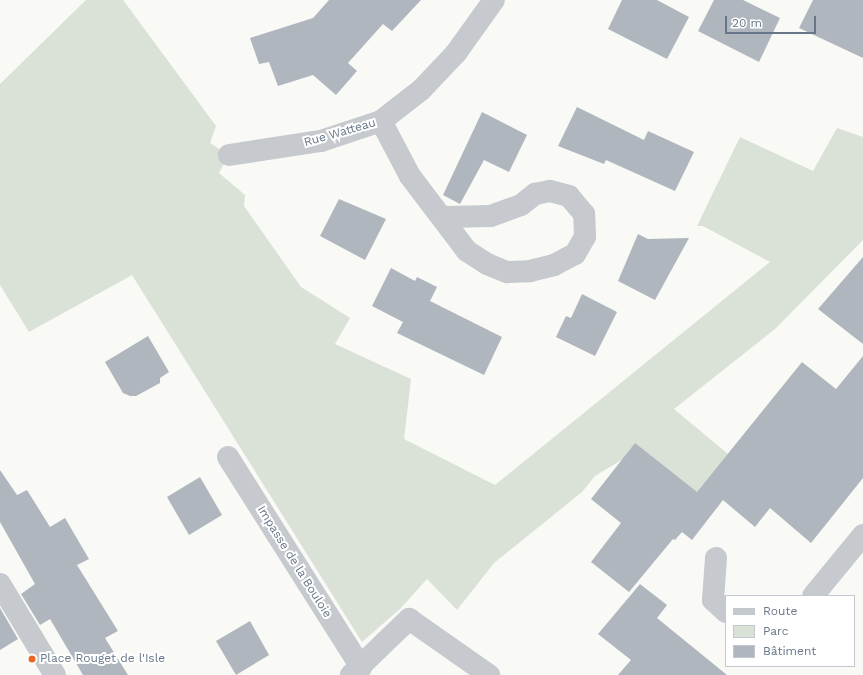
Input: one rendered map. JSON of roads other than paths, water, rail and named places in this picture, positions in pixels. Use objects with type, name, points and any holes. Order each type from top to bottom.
[{"type":"street","name":"Rue Watteau","points":[[229,155],[321,141],[381,121],[421,90],[456,53],[494,0]]},
{"type":"street","points":[[381,121],[410,176],[444,217],[467,251],[486,264],[507,272],[530,271],[554,265],[575,254],[585,237],[584,214],[569,196],[550,192],[535,194],[521,206],[491,216],[444,217]]},
{"type":"street","name":"Impasse de la Bouloie","points":[[228,457],[356,671]]},
{"type":"street","points":[[814,595],[863,535]]},
{"type":"street","points":[[716,558],[713,600],[725,611]]},
{"type":"street","points":[[5,592],[55,675]]},
{"type":"street","points":[[356,671],[409,619],[489,675]]},
{"type":"place","name":"Place Rouget de l'Isle","points":[[32,659]]}]
